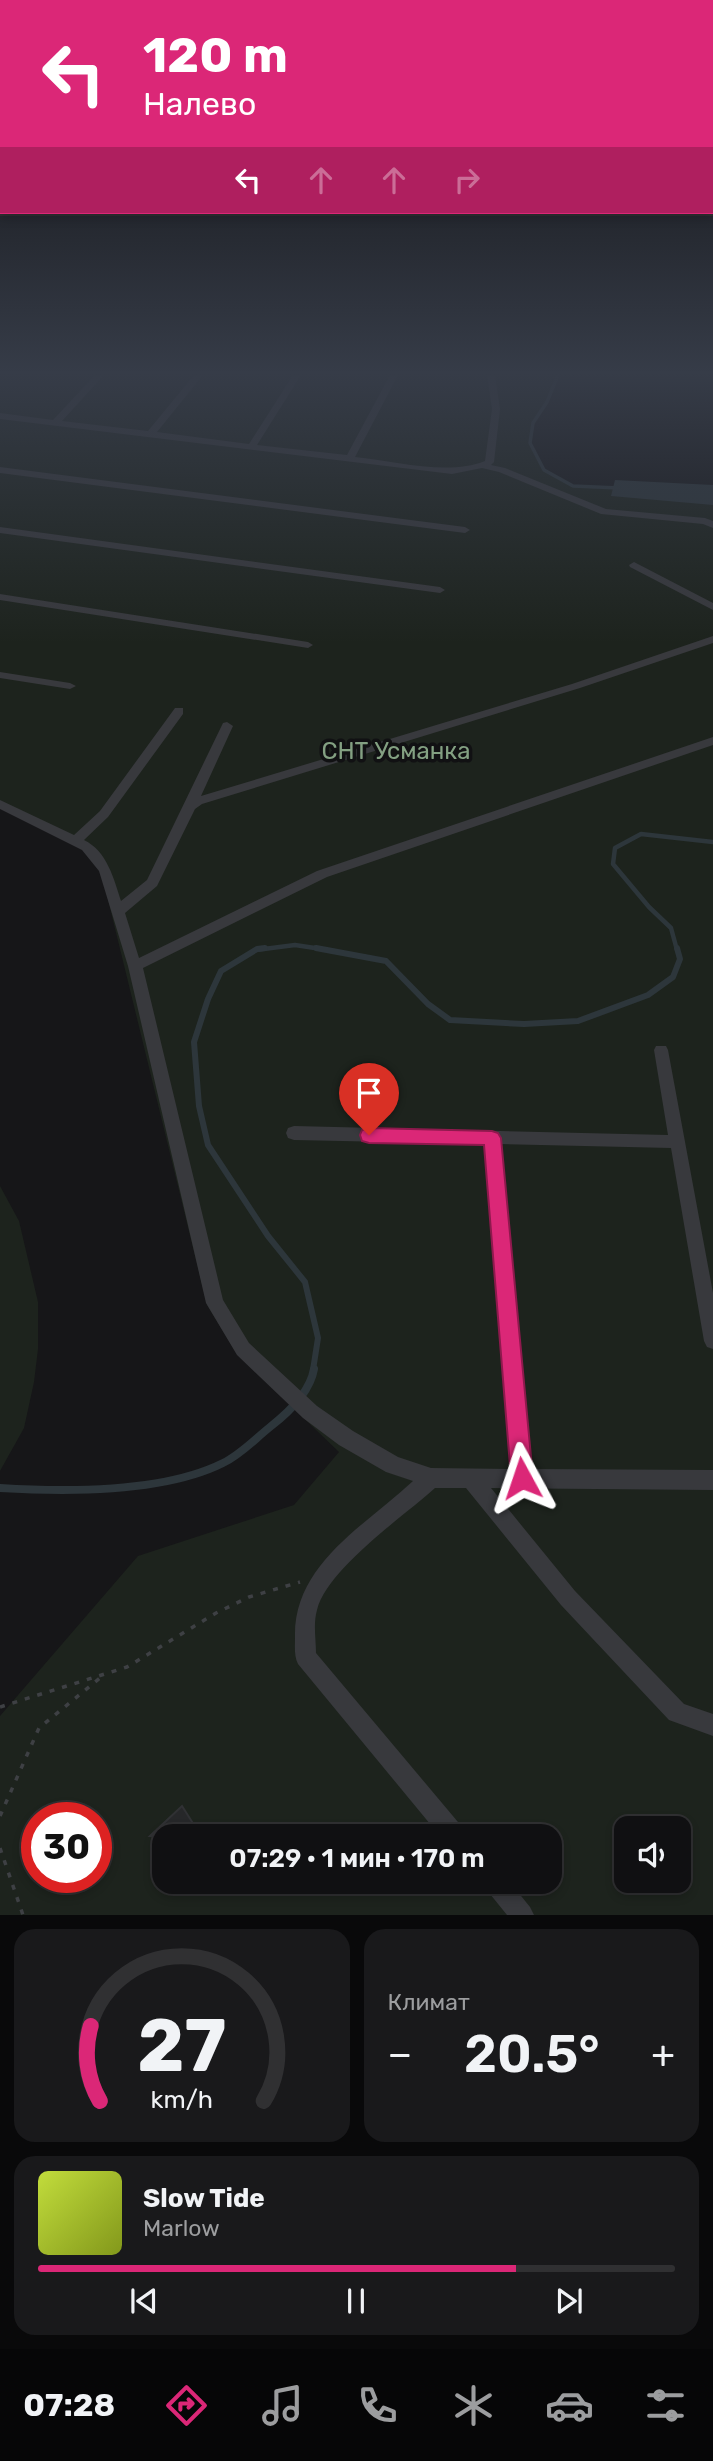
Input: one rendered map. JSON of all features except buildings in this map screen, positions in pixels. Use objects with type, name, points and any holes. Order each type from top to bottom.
[{"type":"street","points":[[400,464],[452,471],[481,465],[502,470],[604,512],[705,521],[713,525]]},
{"type":"street","points":[[0,470],[465,530]]},
{"type":"street","points":[[0,530],[440,590]]},
{"type":"street","points":[[634,565],[713,607]]},
{"type":"street","points":[[0,597],[308,645]]},
{"type":"street","points":[[190,806],[198,800],[612,675],[713,639]]},
{"type":"street","points":[[0,675],[69,686]]},
{"type":"street","points":[[76,841],[104,814],[179,711]]},
{"type":"street","points":[[117,912],[152,883],[227,726]]},
{"type":"street","points":[[135,966],[322,874],[713,741]]},
{"type":"street","points":[[0,804],[88,847],[105,870],[135,966],[215,1303],[243,1349],[288,1392],[346,1438],[393,1465],[431,1478],[713,1480]]},
{"type":"street","points":[[661,1050],[713,1340]]},
{"type":"street","points":[[295,1133],[677,1142]]},
{"type":"street","points":[[492,1138],[522,1478]]},
{"type":"street","points":[[431,1478],[330,1566],[307,1606],[305,1657],[446,1824]]},
{"type":"street","points":[[471,1479],[568,1598],[677,1712],[713,1726]]},
{"type":"street","points":[[505,1894],[522,1915]]},
{"type":"path","points":[[0,1707],[127,1667],[216,1613],[249,1597],[308,1579],[330,1566]]},
{"type":"path","points":[[0,1816],[39,1728],[102,1677]]},
{"type":"path","points":[[0,1848],[23,1915]]},
{"type":"green space","name":"СНТ Усманка","points":[[0,464],[541,464],[544,470],[573,486],[713,495],[713,1915],[0,1915],[0,1716],[138,1556],[294,1505],[339,1452],[237,1354],[207,1305],[101,871],[84,849],[0,808]]},
{"type":"green space","points":[[0,1186],[19,1221],[38,1302],[38,1349],[24,1428],[0,1471]]},
{"type":"shaded area","points":[[615,480],[713,485],[713,505],[611,496]]},
{"type":"waterway","points":[[541,464],[544,470],[573,486],[619,488]]},
{"type":"waterway","points":[[677,950],[671,928],[649,907],[613,864],[615,848],[641,834],[713,842]]},
{"type":"waterway","points":[[256,950],[295,945],[321,949]]},
{"type":"waterway","points":[[265,948],[257,949],[221,971],[208,999],[194,1042],[199,1106],[208,1145],[268,1236],[305,1282],[318,1338],[313,1370]]},
{"type":"waterway","points":[[316,948],[321,949]]},
{"type":"waterway","points":[[321,949],[386,961],[428,1004],[450,1020],[524,1024],[578,1021],[648,995],[673,977],[680,959],[677,948]]},
{"type":"waterway","points":[[321,949],[328,950]]},
{"type":"waterway","points":[[0,1488],[114,1488],[172,1480],[199,1473],[235,1456],[284,1415],[303,1394],[314,1369]]},
{"type":"route","points":[[369,1135],[492,1138],[522,1478]]}]
